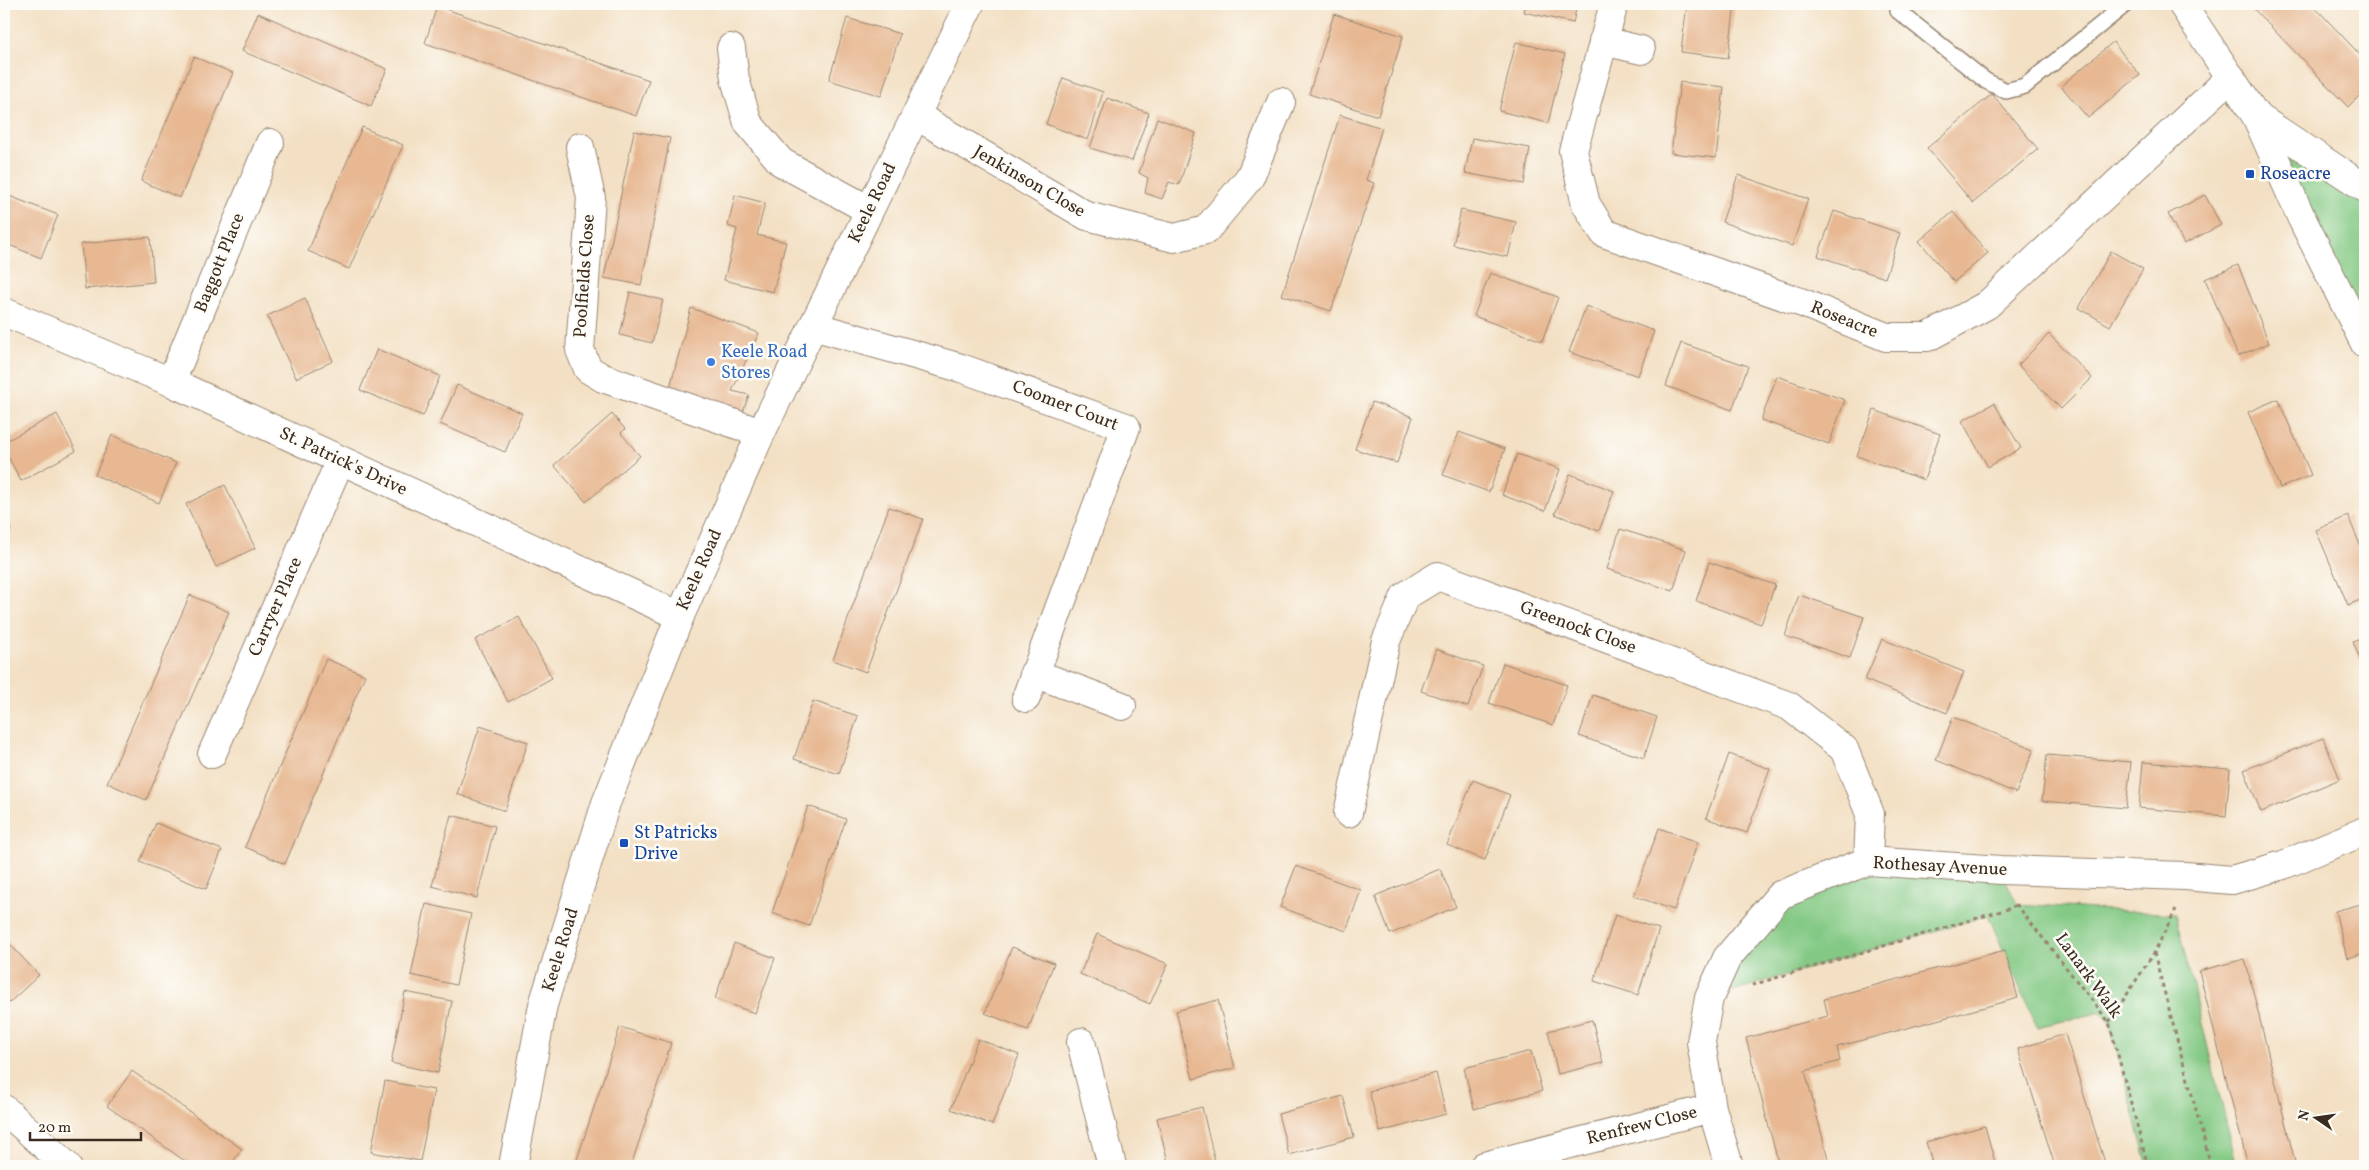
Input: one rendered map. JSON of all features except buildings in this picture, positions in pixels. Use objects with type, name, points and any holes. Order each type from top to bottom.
[{"type":"street","name":"Keele Road","points":[[513,1166],[543,1005],[606,803],[680,616],[761,433],[970,4]]},
{"type":"street","name":"Roseacre","points":[[1614,4],[1573,150],[1586,204],[1604,232],[1803,303],[1886,337],[1928,337],[1987,305],[2231,77]]},
{"type":"street","points":[[2182,4],[2256,116],[2302,219],[2365,344]]},
{"type":"street","points":[[1603,41],[1641,50]]},
{"type":"street","points":[[731,48],[735,79],[748,123],[781,162],[869,210]]},
{"type":"street","name":"Jenkinson Close","points":[[916,116],[1087,216],[1174,238],[1206,230],[1250,177],[1281,102]]},
{"type":"street","points":[[2256,116],[2365,188]]},
{"type":"street","name":"Baggott Place","points":[[171,382],[270,143]]},
{"type":"street","name":"Poolfields Close","points":[[580,147],[591,198],[580,350],[588,369],[603,378],[761,433]]},
{"type":"street","name":"St. Patrick's Drive","points":[[4,312],[171,382],[680,616]]},
{"type":"street","name":"Coomer Court","points":[[813,326],[961,368],[1126,427],[1030,686],[1122,706]]},
{"type":"street","name":"Carryer Place","points":[[212,754],[340,461]]},
{"type":"street","name":"Greenock Close","points":[[1348,813],[1386,641],[1405,596],[1438,576],[1789,706],[1844,749],[1870,814],[1868,861]]},
{"type":"street","name":"Rothesay Avenue","points":[[1729,1166],[1712,1108],[1701,1042],[1709,998],[1727,958],[1780,895],[1868,861],[2002,870],[2185,876],[2232,880],[2283,865],[2365,830]]},
{"type":"street","points":[[1081,1042],[1112,1166]]},
{"type":"street","name":"Renfrew Close","points":[[1484,1166],[1712,1108]]},
{"type":"street","points":[[4,1109],[67,1166]]},
{"type":"lane","points":[[1898,10],[1986,80],[2006,91],[2025,86],[2126,4]]},
{"type":"path","name":"Lanark Walk","points":[[2002,870],[2016,904],[2109,1022],[2148,1166]]},
{"type":"path","points":[[2109,1022],[2154,953],[2175,914],[2185,876]]},
{"type":"path","points":[[1709,998],[2008,909],[2016,904]]},
{"type":"path","points":[[2154,953],[2211,1166]]},
{"type":"green space","points":[[2256,116],[2365,188],[2365,344]]},
{"type":"green space","points":[[1868,861],[2001,870],[2017,904],[2175,914],[2237,1166],[2148,1166],[2109,1022],[2102,1012],[2037,1027],[1988,915],[1709,998],[1780,895]]},
{"type":"place","name":"Roseacre","points":[[2250,174]]},
{"type":"place","name":"Keele Road Stores","points":[[711,362]]},
{"type":"place","name":"St Patricks Drive","points":[[624,843]]}]
